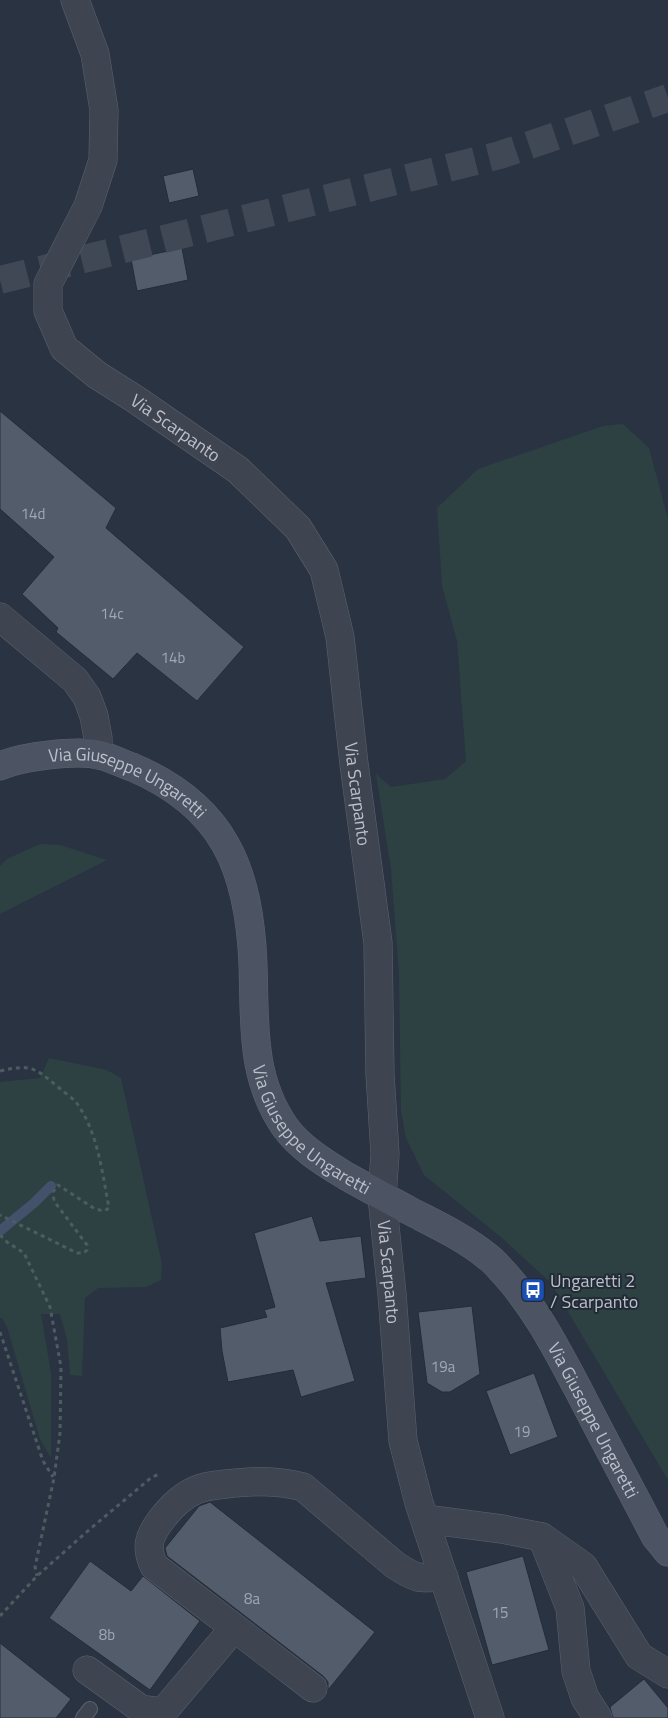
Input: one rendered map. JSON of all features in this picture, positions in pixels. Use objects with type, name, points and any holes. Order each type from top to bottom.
[{"type":"street","name":"Via Scarpanto","points":[[75,0],[95,54],[104,110],[102,160],[88,206],[48,284],[48,311],[64,348],[97,375],[238,470],[298,528],[324,570],[340,637],[354,764],[378,943],[380,1074],[385,1154],[382,1197],[392,1294],[403,1441],[419,1503],[490,1718]]},
{"type":"street","points":[[3,625],[75,680],[87,697],[94,716],[98,738],[98,755]]},
{"type":"street","name":"Via Giuseppe Ungaretti","points":[[0,766],[50,754],[98,755],[146,773],[174,788],[195,806],[214,827],[230,851],[241,881],[248,915],[253,962],[254,1030],[259,1069],[271,1101],[286,1128],[306,1148],[330,1166],[382,1197],[453,1233],[489,1257],[521,1292],[548,1332],[655,1536],[668,1552]]},
{"type":"street","points":[[314,1688],[154,1566],[149,1554],[149,1542],[154,1529],[181,1499],[196,1490],[224,1484],[274,1481],[303,1487],[395,1565],[410,1575],[420,1579],[444,1577]]},
{"type":"street","points":[[425,1519],[502,1529],[542,1537],[583,1566],[639,1656],[668,1674]]},
{"type":"street","points":[[542,1537],[570,1608],[576,1671],[585,1698],[598,1718]]},
{"type":"street","points":[[87,1670],[141,1708],[164,1715],[234,1628]]},
{"type":"path","points":[[0,1071],[30,1067],[45,1076],[75,1101],[87,1121],[98,1153],[108,1208],[104,1211],[95,1209],[58,1185],[54,1192],[54,1202],[87,1245],[87,1250],[84,1253],[77,1254],[0,1215]]},
{"type":"path","points":[[0,1235],[24,1253],[50,1307],[61,1367],[60,1433],[54,1478],[35,1567],[37,1576]]},
{"type":"path","points":[[0,1332],[43,1461],[54,1478]]},
{"type":"path","points":[[0,1616],[37,1576],[90,1529],[152,1477],[165,1472]]},
{"type":"green space","points":[[623,424],[649,448],[668,519],[668,1480],[551,1283],[502,1238],[424,1175],[406,1138],[401,1111],[399,973],[391,869],[376,774],[391,787],[445,779],[466,761],[457,641],[442,586],[437,508],[478,469],[603,426]]},
{"type":"green space","points":[[40,844],[60,845],[107,860],[0,914],[0,866],[7,859]]},
{"type":"green space","points":[[49,1058],[107,1070],[121,1078],[162,1264],[161,1280],[146,1287],[98,1288],[85,1298],[82,1376],[70,1375],[67,1339],[60,1314],[41,1314],[51,1373],[51,1458],[40,1439],[7,1327],[2,1318],[0,1318],[0,1082],[40,1078]]},
{"type":"building","points":[[193,169],[199,196],[169,203],[163,176]]},
{"type":"building","points":[[182,248],[188,280],[137,291],[131,259]]},
{"type":"building","points":[[0,411],[116,508],[106,528],[244,647],[197,701],[137,653],[113,679],[56,632],[58,628],[22,594],[54,557],[0,509]]},
{"type":"building","points":[[312,1216],[320,1241],[361,1236],[366,1278],[326,1283],[355,1381],[301,1397],[293,1370],[228,1382],[220,1328],[267,1317],[264,1310],[275,1307],[254,1233]]},
{"type":"building","points":[[472,1306],[480,1374],[450,1392],[442,1392],[427,1383],[418,1312]]},
{"type":"building","points":[[534,1373],[558,1437],[510,1455],[486,1391]]},
{"type":"building","points":[[210,1502],[375,1632],[328,1690],[328,1682],[323,1676],[167,1556],[165,1548],[199,1506]]},
{"type":"building","points":[[523,1556],[549,1650],[492,1665],[466,1572]]},
{"type":"building","points":[[90,1561],[131,1591],[143,1576],[200,1621],[150,1690],[49,1618]]},
{"type":"building","points":[[0,1643],[71,1699],[56,1718],[0,1718]]},
{"type":"building","points":[[644,1679],[668,1708],[668,1718],[613,1718],[610,1707]]},
{"type":"waterway","points":[[0,1231],[51,1186]]},
{"type":"tunnel","points":[[0,280],[500,155],[668,98]]},
{"type":"place","name":"Ungaretti 2 / Scarpanto","points":[[533,1290]]}]
